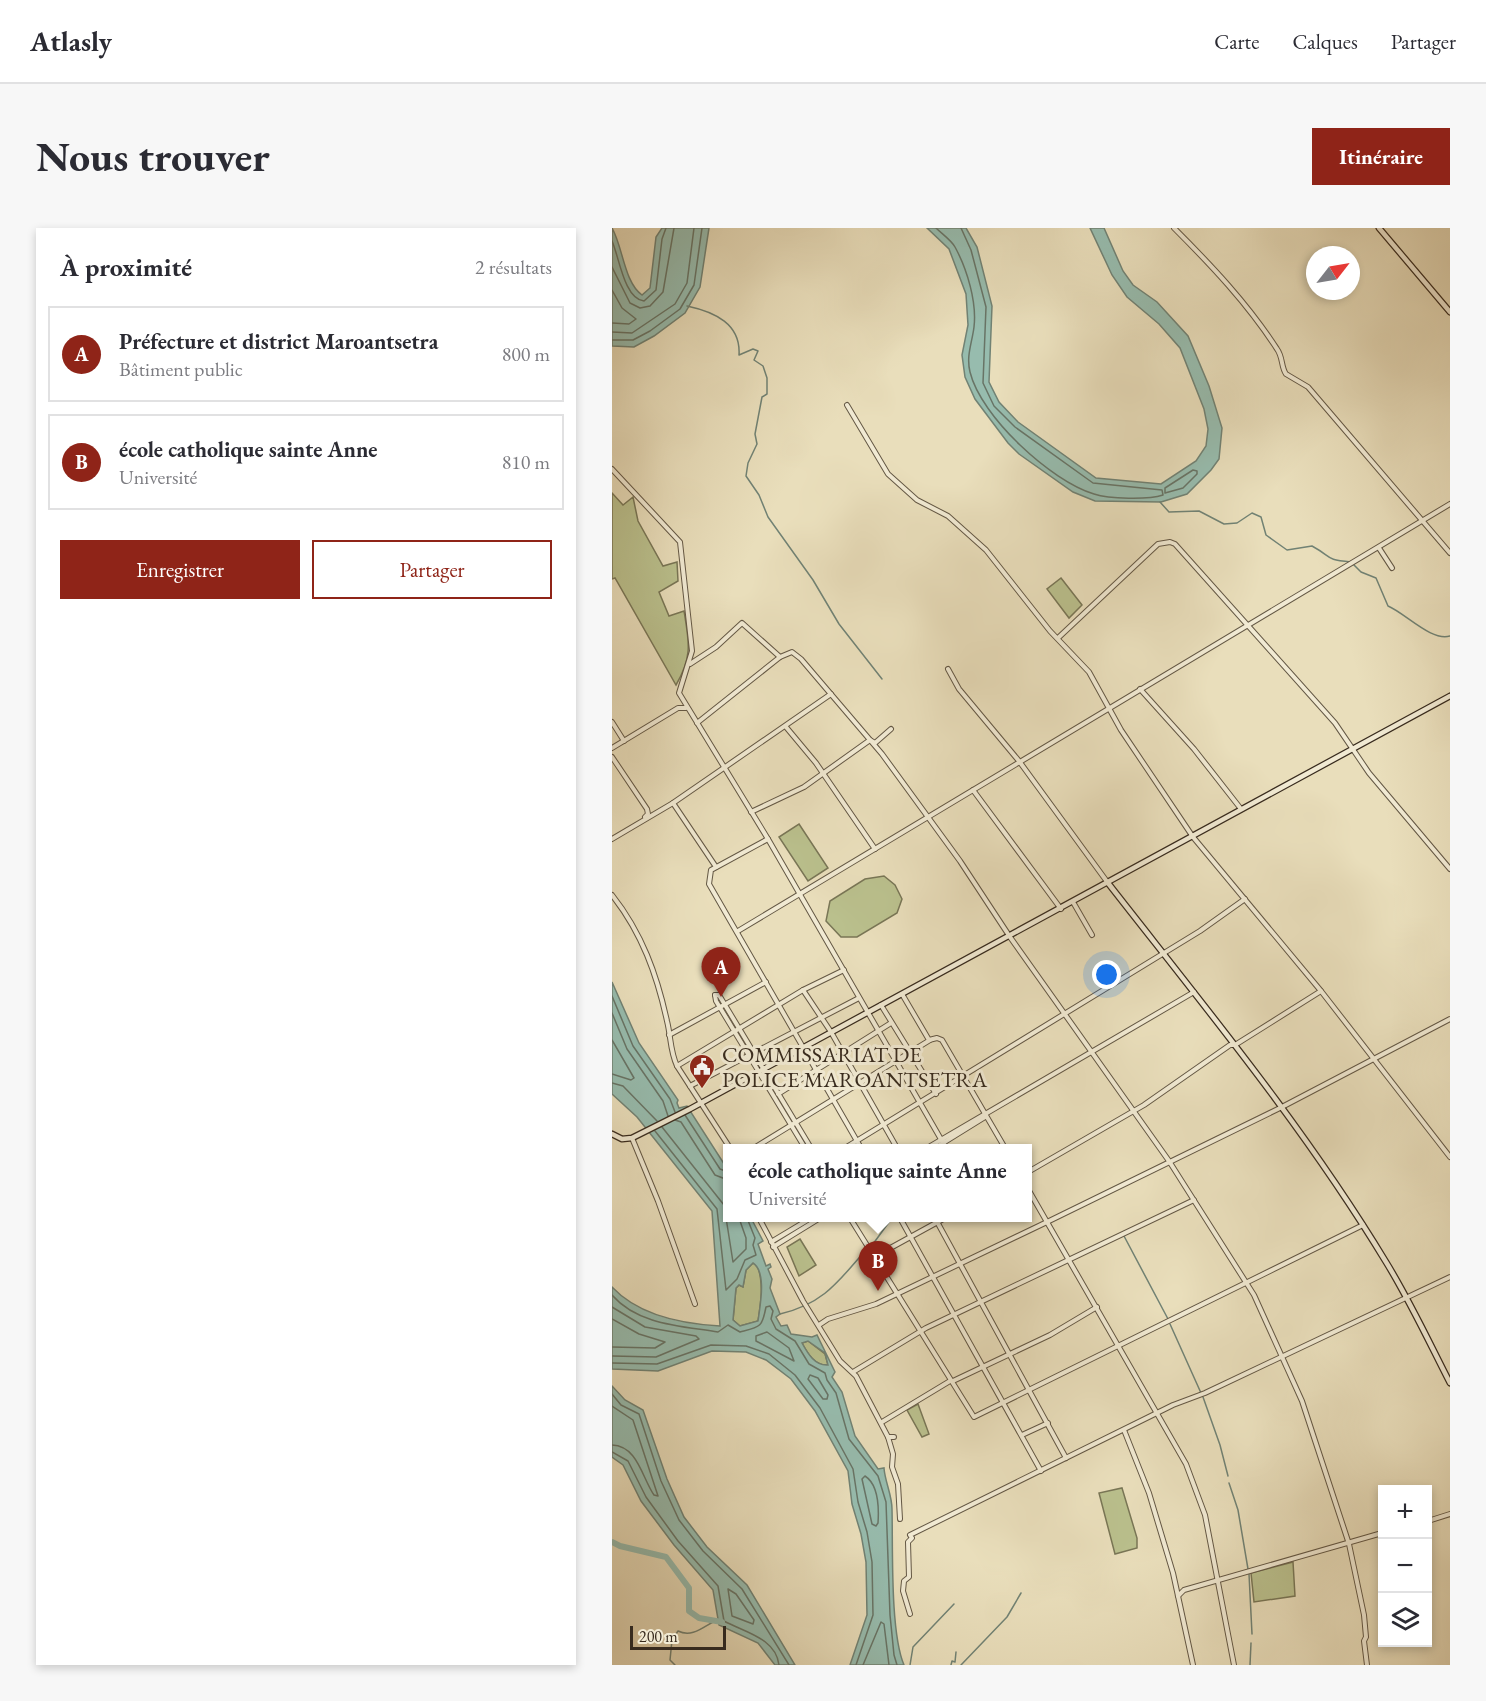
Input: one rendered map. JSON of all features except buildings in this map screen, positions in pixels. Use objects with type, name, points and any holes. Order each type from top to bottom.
[{"type":"main road","points":[[1379,228],[1450,312]]},
{"type":"main road","points":[[612,1134],[619,1138],[632,1138],[690,1109],[1450,696]]},
{"type":"main road","points":[[1108,883],[1235,1045],[1363,1226],[1407,1297],[1450,1383]]},
{"type":"street","points":[[1174,228],[1209,263],[1258,323],[1280,353],[1287,375],[1308,387],[1450,553]]},
{"type":"street","points":[[848,405],[888,474],[920,503],[948,516],[987,550],[1058,638],[1089,672],[1128,742],[1193,837],[1321,991],[1450,1157]]},
{"type":"street","points":[[612,469],[680,542],[692,636],[690,664],[679,693],[768,839],[942,1142]]},
{"type":"street","points":[[738,931],[928,818],[1019,760],[1450,504]]},
{"type":"street","points":[[1058,638],[1158,544],[1166,542],[1175,544],[1246,626],[1301,684],[1353,749],[1371,776],[1450,869]]},
{"type":"street","points":[[1379,548],[1392,568]]},
{"type":"street","points":[[690,664],[716,647],[742,623],[780,657]]},
{"type":"street","points":[[697,723],[780,657],[790,652],[799,657],[870,740],[928,818],[1169,1161],[1259,1305],[1302,1401],[1349,1544],[1364,1615],[1367,1665]]},
{"type":"street","points":[[948,669],[960,690],[1019,760],[1108,883]]},
{"type":"street","points":[[1140,689],[1195,750],[1241,810]]},
{"type":"street","points":[[612,839],[673,803],[831,694]]},
{"type":"street","points":[[612,748],[678,708],[687,708]]},
{"type":"street","points":[[612,722],[624,741]]},
{"type":"street","points":[[786,727],[823,774],[875,849]]},
{"type":"street","points":[[870,740],[875,743],[891,729]]},
{"type":"street","points":[[751,812],[804,787],[870,740]]},
{"type":"street","points":[[612,757],[647,809],[648,814],[645,818]]},
{"type":"street","points":[[973,790],[1061,909]]},
{"type":"street","points":[[673,803],[716,867]]},
{"type":"street","points":[[768,839],[716,867],[709,873],[709,884],[738,931],[793,1033],[858,1144]]},
{"type":"street","points":[[612,896],[634,925],[645,947],[663,1004],[677,1066],[698,1104],[726,1144]]},
{"type":"street","points":[[852,1144],[1163,953],[1245,899]]},
{"type":"street","points":[[1074,902],[1092,935]]},
{"type":"street","points":[[677,1066],[803,990],[844,970]]},
{"type":"street","points":[[669,1035],[766,982]]},
{"type":"street","points":[[803,990],[843,1052],[894,1144]]},
{"type":"street","points":[[1032,1170],[1134,1111],[1230,1045],[1235,1045],[1321,991]]},
{"type":"street","points":[[938,1144],[1194,992]]},
{"type":"street","points":[[902,994],[930,1041]]},
{"type":"street","points":[[690,1086],[859,998]]},
{"type":"street","points":[[881,1005],[936,1094]]},
{"type":"street","points":[[722,1006],[793,1125],[807,1144]]},
{"type":"street","points":[[819,1324],[828,1319],[869,1307],[961,1264],[1280,1108],[1450,1019]]},
{"type":"street","points":[[778,1094],[891,1023]]},
{"type":"street","points":[[762,1144],[937,1038],[942,1041],[1002,1144]]},
{"type":"street","points":[[760,1070],[778,1094],[802,1144]]},
{"type":"street","points":[[632,1138],[695,1304]]},
{"type":"street","points":[[1032,1196],[1120,1345],[1186,1464],[1205,1515],[1234,1665]]},
{"type":"street","points":[[853,1372],[920,1332],[1069,1260],[1129,1228],[1194,1200]]},
{"type":"street","points":[[761,1222],[807,1307],[840,1361],[853,1372],[882,1422],[892,1450],[892,1467],[898,1484],[900,1519]]},
{"type":"street","points":[[772,1244],[805,1222]]},
{"type":"street","points":[[772,1244],[813,1222]]},
{"type":"street","points":[[852,1222],[974,1417],[1363,1226]]},
{"type":"street","points":[[902,1222],[1041,1471]]},
{"type":"street","points":[[874,1257],[933,1222]]},
{"type":"street","points":[[937,1222],[1066,1458]]},
{"type":"street","points":[[910,1614],[903,1591],[904,1581],[909,1577],[907,1554],[908,1542],[912,1538],[910,1535],[1157,1412],[1205,1393],[1450,1277]]},
{"type":"street","points":[[882,1422],[951,1381],[1052,1334],[1097,1307]]},
{"type":"street","points":[[1022,1435],[1048,1423]]},
{"type":"street","points":[[1124,1430],[1149,1493],[1173,1573],[1193,1665]]},
{"type":"street","points":[[888,1437],[894,1437]]},
{"type":"street","points":[[1432,1520],[1450,1514]]},
{"type":"street","points":[[1178,1596],[1184,1590],[1378,1535]]},
{"type":"green space","points":[[612,493],[623,505],[633,497],[638,521],[663,566],[677,562],[678,581],[659,592],[669,616],[684,611],[688,649],[685,666],[676,685],[615,578],[612,579]]},
{"type":"green space","points":[[1061,578],[1082,605],[1069,618],[1047,589]]},
{"type":"green space","points":[[799,824],[828,868],[808,881],[779,837]]},
{"type":"green space","points":[[884,876],[895,885],[902,899],[897,913],[857,937],[841,937],[826,921],[830,901],[865,879]]},
{"type":"green space","points":[[800,1239],[816,1265],[799,1276],[787,1247]]},
{"type":"green space","points":[[753,1263],[757,1265],[761,1285],[758,1321],[740,1326],[733,1320],[736,1288],[739,1285],[743,1287],[746,1270]]},
{"type":"green space","points":[[808,1341],[825,1354],[828,1365],[819,1364],[809,1355],[802,1343]]},
{"type":"green space","points":[[918,1404],[929,1434],[922,1437],[907,1410]]},
{"type":"green space","points":[[1122,1488],[1137,1538],[1137,1548],[1115,1554],[1099,1493]]},
{"type":"green space","points":[[1293,1562],[1295,1596],[1254,1602],[1251,1573]]},
{"type":"water","points":[[612,228],[631,282],[642,295],[650,288],[656,237],[662,228],[709,228],[700,287],[685,313],[654,336],[634,347],[612,346]]},
{"type":"water","points":[[927,228],[966,228],[977,247],[992,306],[989,382],[999,402],[1018,422],[1096,478],[1161,484],[1196,461],[1206,446],[1208,429],[1204,409],[1180,348],[1159,324],[1127,297],[1112,275],[1090,228],[1104,228],[1123,271],[1133,285],[1157,302],[1188,336],[1209,386],[1222,428],[1219,459],[1211,470],[1187,494],[1161,502],[1095,501],[1073,492],[1019,454],[975,399],[965,377],[962,355],[968,325],[966,294],[949,249]]},
{"type":"water","points":[[612,982],[639,1043],[678,1100],[679,1108],[687,1106],[723,1162],[723,1222],[753,1222],[763,1241],[758,1244],[766,1266],[770,1264],[771,1267],[768,1269],[772,1279],[770,1288],[780,1314],[776,1317],[781,1326],[787,1325],[791,1334],[812,1337],[817,1335],[835,1372],[832,1377],[842,1392],[855,1436],[878,1469],[884,1468],[892,1504],[896,1632],[904,1665],[850,1665],[867,1615],[866,1562],[861,1534],[852,1504],[848,1471],[815,1411],[791,1379],[766,1360],[746,1352],[712,1351],[658,1371],[612,1369],[612,1287],[623,1297],[648,1312],[691,1323],[720,1326],[712,1211],[637,1117],[612,1094]],"holes":[[[753,1263],[757,1267],[761,1281],[758,1321],[740,1326],[733,1320],[736,1288],[739,1285],[743,1287],[746,1270]],[[808,1341],[825,1353],[828,1365],[819,1364],[809,1355],[802,1343]]]},
{"type":"water","points":[[612,1386],[625,1400],[643,1410],[667,1479],[684,1517],[707,1547],[747,1585],[795,1665],[775,1665],[758,1643],[719,1625],[713,1590],[674,1545],[641,1501],[623,1465],[612,1457]]},
{"type":"waterway","points":[[687,306],[716,316],[731,327],[736,335],[739,355],[753,349],[758,351],[754,360],[763,366],[767,378],[767,394],[762,397],[755,434],[757,444],[748,463],[746,476],[759,495],[768,517],[813,580],[839,624],[882,679]]},
{"type":"waterway","points":[[1160,502],[1169,512],[1199,511],[1224,524],[1237,523],[1252,513],[1261,517],[1266,535],[1287,550],[1312,546],[1332,559],[1351,562],[1361,572],[1376,578],[1388,606],[1435,635],[1450,636]]},
{"type":"waterway","points":[[873,1244],[889,1222]]},
{"type":"waterway","points":[[1124,1236],[1168,1319]]},
{"type":"waterway","points":[[780,1314],[795,1310],[819,1298],[838,1282],[865,1251]]},
{"type":"waterway","points":[[1170,1324],[1201,1393]]},
{"type":"waterway","points":[[1203,1397],[1228,1476]]},
{"type":"waterway","points":[[1229,1483],[1238,1510],[1248,1569]]},
{"type":"waterway","points":[[612,1542],[666,1557],[689,1588],[689,1611],[699,1618],[722,1622]]},
{"type":"waterway","points":[[1249,1574],[1252,1634]]},
{"type":"waterway","points":[[961,1665],[1007,1617],[1021,1593]]},
{"type":"waterway","points":[[910,1665],[913,1647],[954,1604]]},
{"type":"waterway","points":[[675,1665],[670,1660],[672,1640],[678,1631],[693,1632],[715,1621]]},
{"type":"waterway","points":[[1250,1665],[1251,1643]]},
{"type":"waterway","points":[[951,1665],[952,1661],[955,1662],[956,1652]]},
{"type":"place","name":"Préfecture et district Maroantsetra","points":[[721,997]]},
{"type":"place","name":"COMMISSARIAT DE POLICE MAROANTSETRA","points":[[702,1090]]},
{"type":"place","name":"école catholique sainte Anne","points":[[878,1291]]}]
